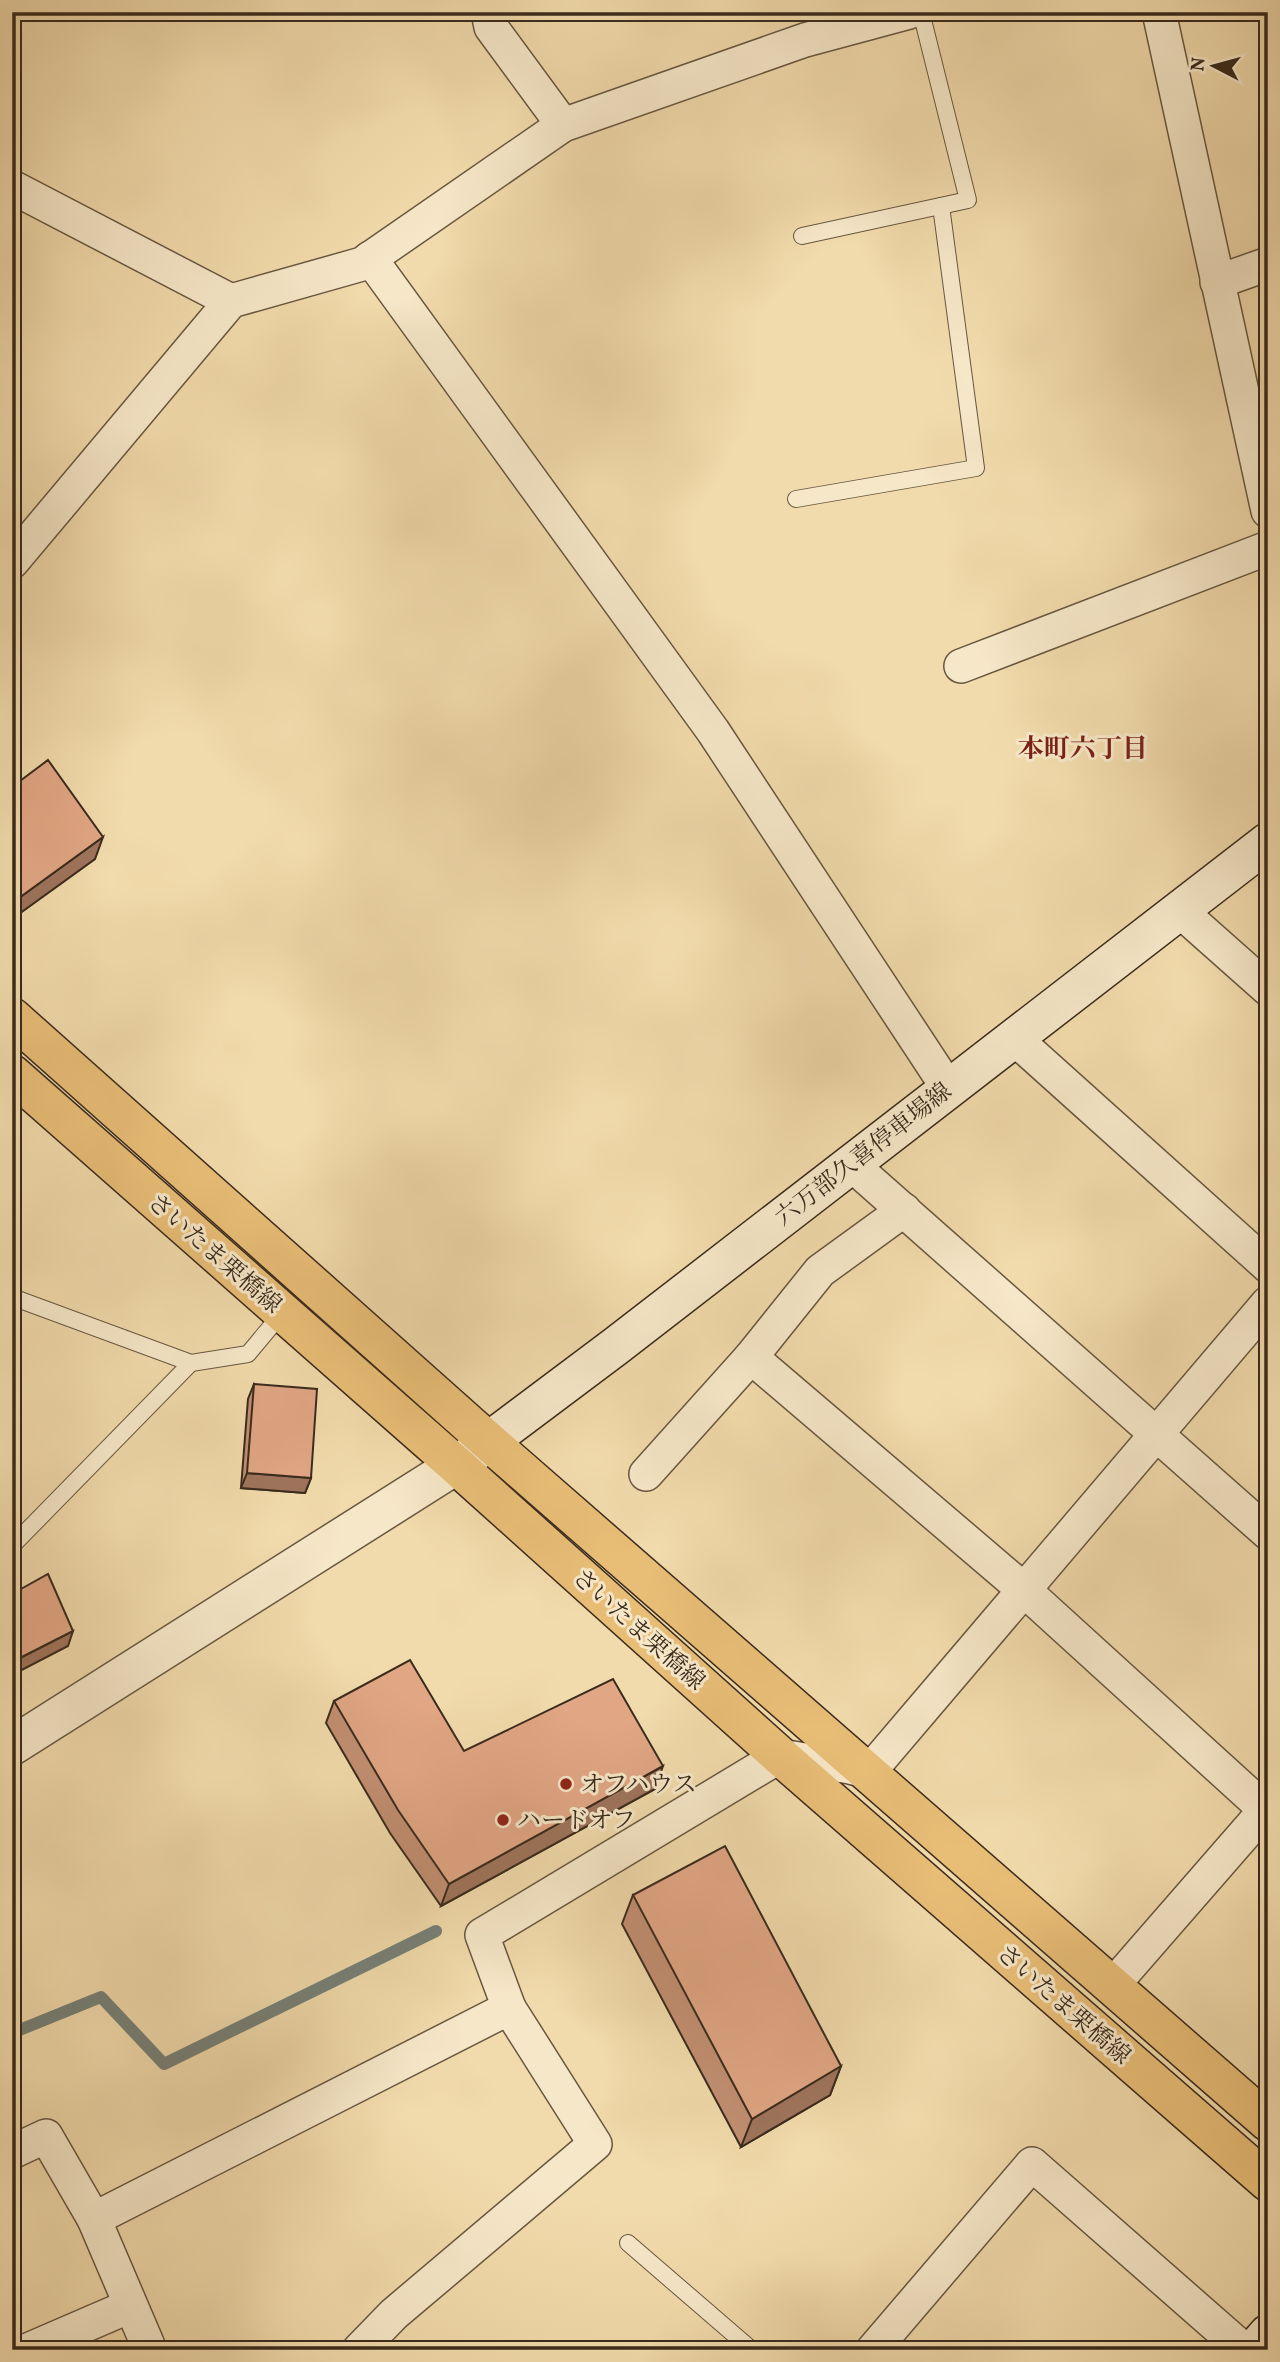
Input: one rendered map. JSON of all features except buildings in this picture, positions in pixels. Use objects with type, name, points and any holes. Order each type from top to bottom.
[{"type":"main road","name":"六万部久喜停車場線","points":[[12,1746],[489,1442],[1268,842]]},
{"type":"main road","name":"さいたま栗橋線","points":[[12,1017],[489,1442],[1268,2122]]},
{"type":"main road","name":"さいたま栗橋線","points":[[12,1074],[456,1465],[780,1756],[1268,2182]]},
{"type":"main road","points":[[1254,2350],[1268,2334]]},
{"type":"street","points":[[488,12],[491,27],[563,125]]},
{"type":"street","points":[[12,562],[231,301],[362,264],[563,125],[818,24],[909,12]]},
{"type":"street","points":[[1159,12],[1268,511]]},
{"type":"street","points":[[12,187],[231,301]]},
{"type":"street","points":[[370,258],[713,731],[948,1088]]},
{"type":"street","points":[[1217,282],[1268,264]]},
{"type":"street","points":[[961,666],[1268,548]]},
{"type":"street","points":[[1178,910],[1268,989]]},
{"type":"street","points":[[1013,1037],[1268,1266]]},
{"type":"street","points":[[851,1164],[1268,1533]]},
{"type":"street","points":[[646,1474],[751,1357],[820,1271],[904,1210]]},
{"type":"street","points":[[359,2350],[394,2314],[595,2144],[509,2008],[482,1935],[780,1756],[869,1772],[1268,1303]]},
{"type":"street","points":[[751,1357],[1024,1590],[1267,1809],[1113,1985]]},
{"type":"street","points":[[94,2219],[509,2008]]},
{"type":"street","points":[[12,2152],[46,2136],[94,2219],[150,2350]]},
{"type":"street","points":[[873,2350],[1032,2164],[1244,2350]]},
{"type":"street","points":[[28,2350],[130,2306]]},
{"type":"lane","points":[[802,236],[968,200],[921,12]]},
{"type":"lane","points":[[796,499],[976,468],[941,206]]},
{"type":"lane","points":[[12,1297],[191,1363],[248,1354],[283,1312]]},
{"type":"lane","points":[[12,1545],[191,1363]]},
{"type":"lane","points":[[628,2243],[751,2350]]},
{"type":"waterway","points":[[12,2033],[101,1997],[164,2064],[436,1931]]},
{"type":"place","name":"オフハウス","points":[[566,1784]]},
{"type":"place","name":"ハードオフ","points":[[503,1820]]},
{"type":"district","name":"本町六丁目","points":[[1083,748]]}]
